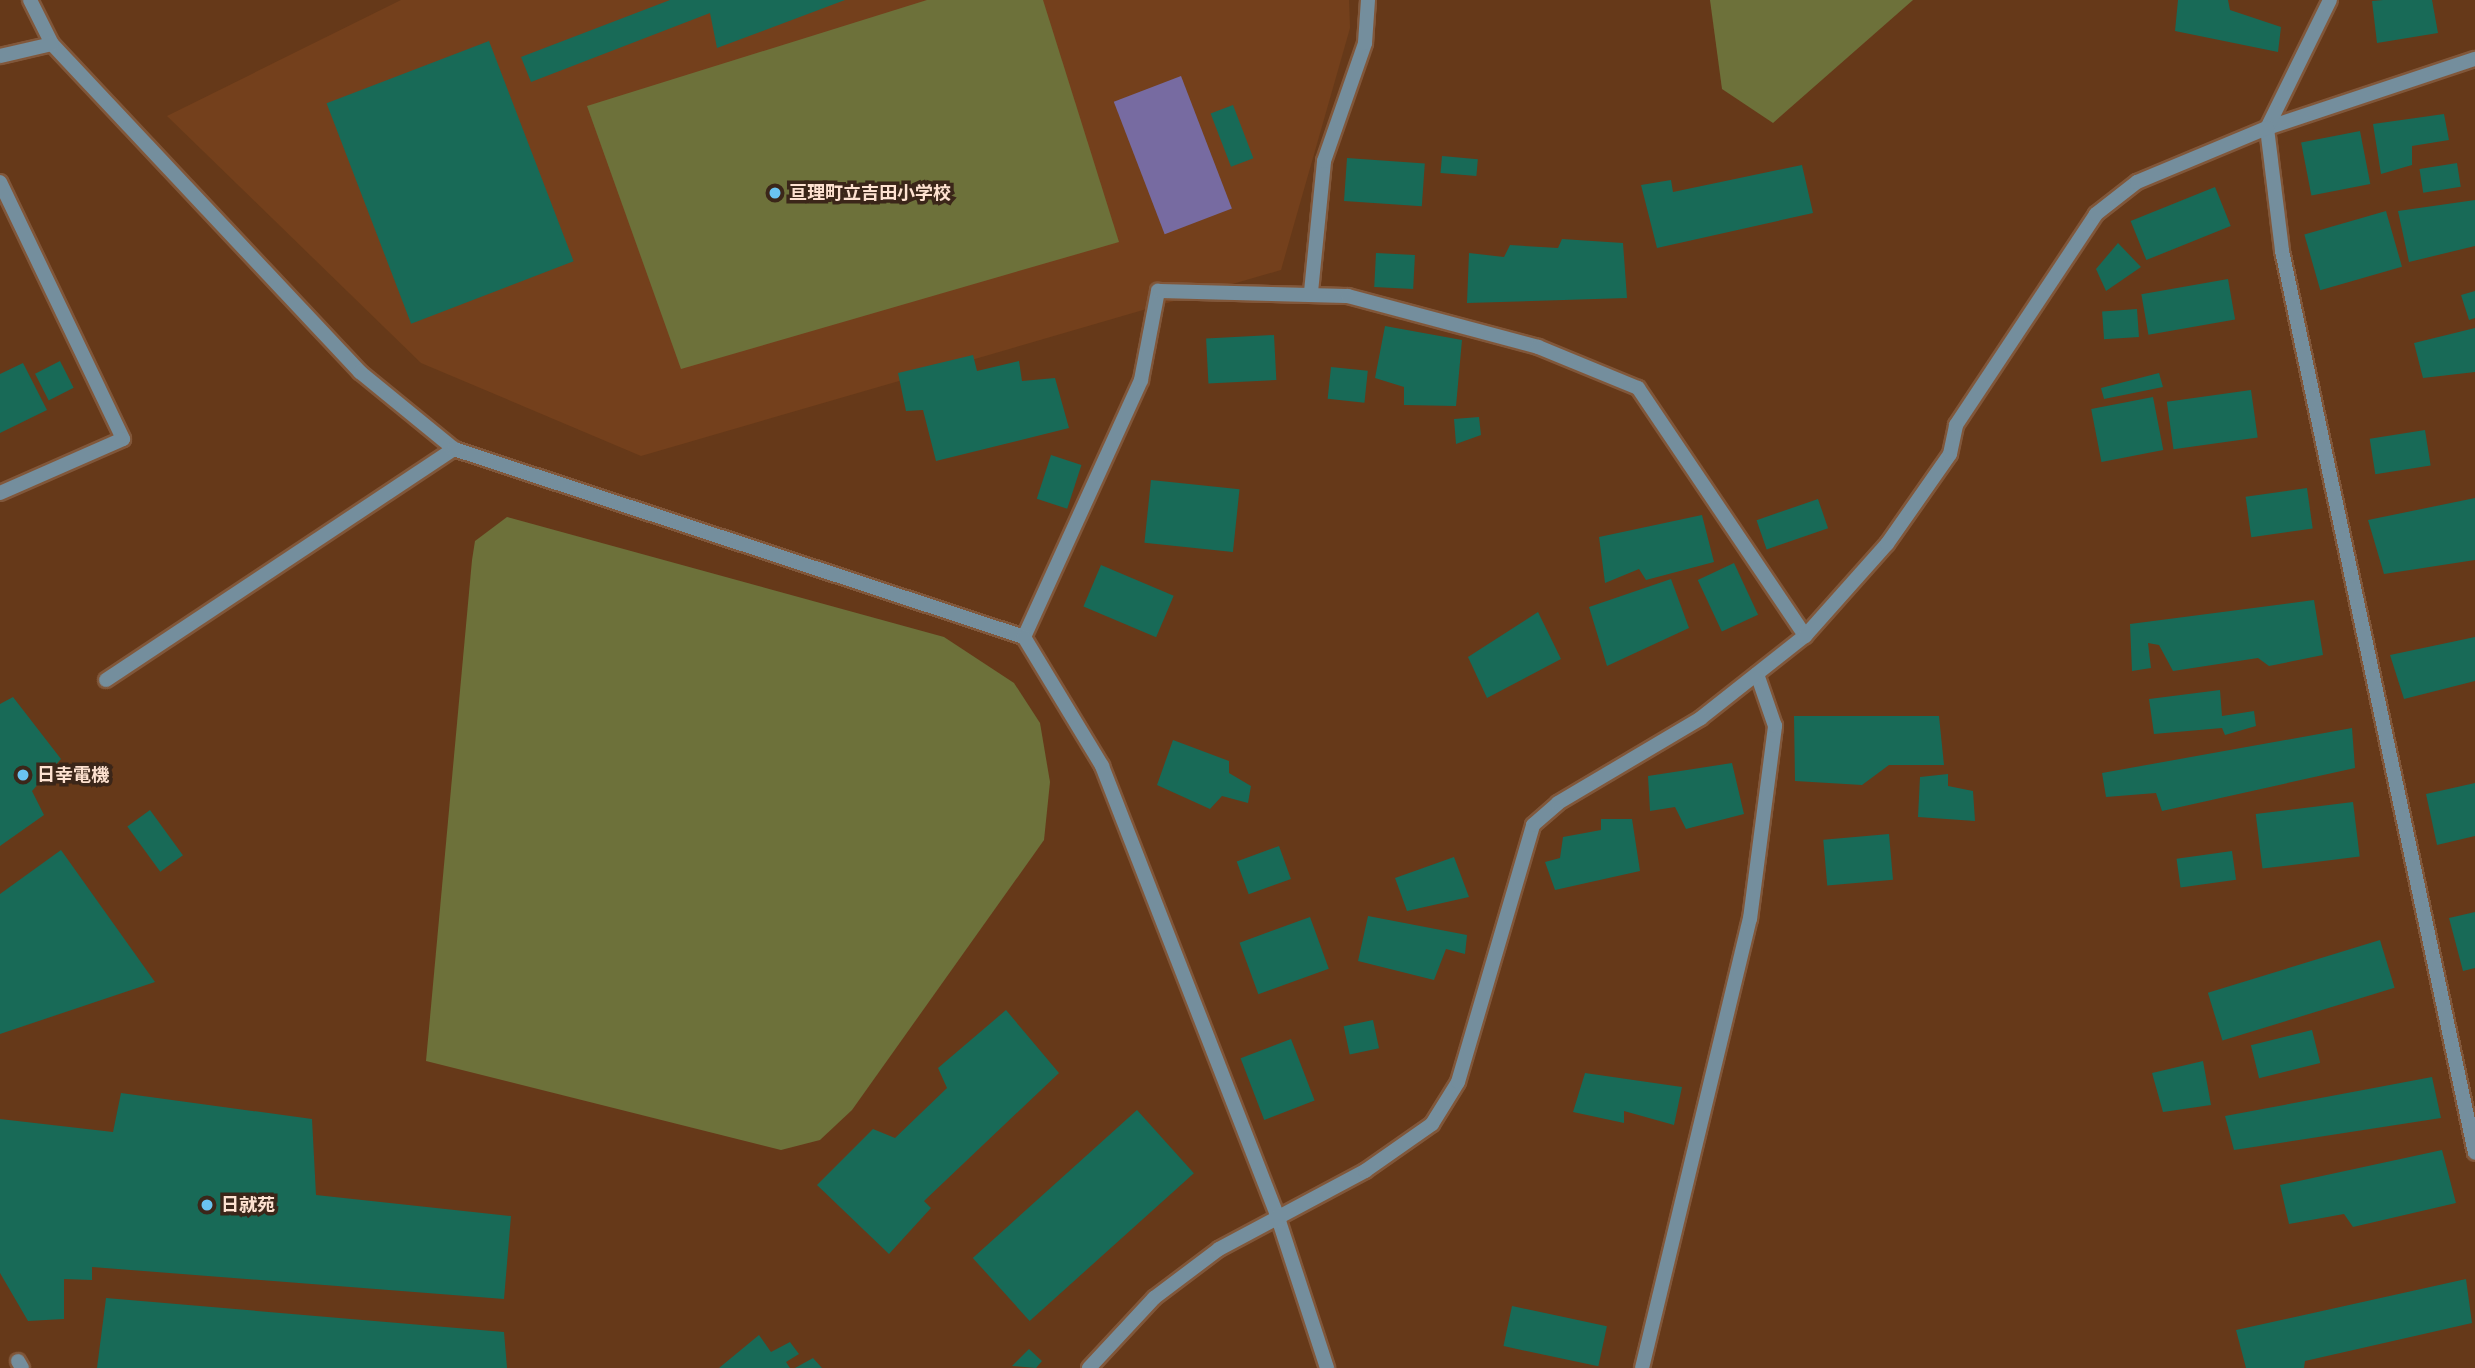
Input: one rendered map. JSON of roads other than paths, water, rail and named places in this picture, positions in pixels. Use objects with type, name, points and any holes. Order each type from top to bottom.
[{"type":"street","points":[[30,0],[52,44],[360,372],[454,449],[1024,637],[1102,766],[1279,1221],[1327,1368]]},
{"type":"street","points":[[1311,292],[1324,161],[1365,43],[1368,0]]},
{"type":"street","points":[[2330,0],[2267,128],[2284,265],[2475,1153]]},
{"type":"street","points":[[0,56],[52,44]]},
{"type":"street","points":[[1089,1368],[1154,1298],[1219,1249],[1279,1221],[1432,1124],[1458,1082],[1533,825],[1558,803],[1701,718],[1805,636],[1887,544],[1950,454],[1956,425],[2096,214],[2137,182],[2267,128],[2475,59]]},
{"type":"street","points":[[0,183],[123,439],[0,493]]},
{"type":"street","points":[[1024,637],[1141,380],[1158,291],[1311,292],[1538,346],[1638,388],[1805,636]]},
{"type":"street","points":[[106,680],[454,449]]},
{"type":"street","points":[[1642,1368],[1750,919],[1775,726],[1757,674]]},
{"type":"place","name":"亘理町立吉田小学校","points":[[775,193]]},
{"type":"place","name":"日幸電機","points":[[23,775]]},
{"type":"place","name":"日就苑","points":[[207,1205]]}]
